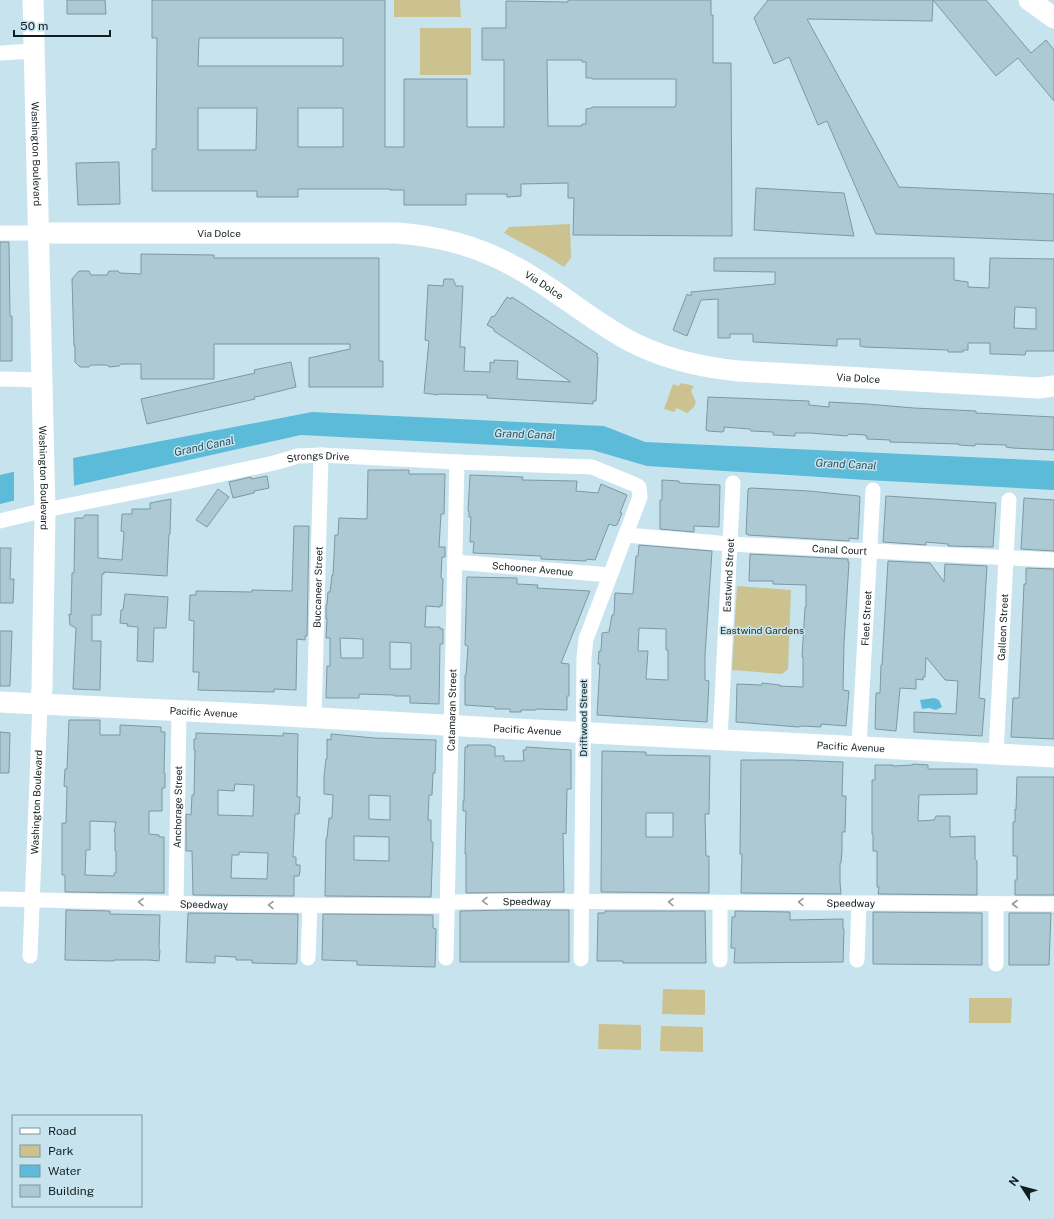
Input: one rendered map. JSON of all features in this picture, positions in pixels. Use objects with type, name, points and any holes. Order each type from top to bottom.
[{"type":"street","name":"Washington Boulevard","points":[[30,956],[40,705],[42,689],[45,504],[33,0]]},
{"type":"street","points":[[1029,0],[1054,18]]},
{"type":"street","points":[[0,53],[35,51]]},
{"type":"street","points":[[0,233],[39,233]]},
{"type":"street","name":"Via Dolce","points":[[39,233],[396,233],[431,237],[456,242],[498,258],[518,268],[616,333],[652,351],[681,362],[738,371],[1049,390]]},
{"type":"street","points":[[0,379],[42,380]]},
{"type":"street","name":"Strongs Drive","points":[[0,521],[45,504],[186,482],[274,463],[298,456],[321,455],[592,467],[632,482],[639,487]]},
{"type":"street","name":"Buccaneer Street","points":[[314,718],[321,455]]},
{"type":"street","name":"Catamaran Street","points":[[446,958],[457,462]]},
{"type":"street","name":"Eastwind Street","points":[[720,739],[733,483]]},
{"type":"street","name":"Driftwood Street","points":[[581,959],[584,658],[586,639],[640,496],[639,487]]},
{"type":"street","name":"Fleet Street","points":[[859,746],[873,490]]},
{"type":"street","name":"Galleon Street","points":[[996,754],[1010,500]]},
{"type":"street","name":"Canal Court","points":[[626,535],[730,544],[1054,560]]},
{"type":"street","name":"Schooner Avenue","points":[[455,562],[610,575]]},
{"type":"street","name":"Pacific Avenue","points":[[0,702],[1054,757]]},
{"type":"street","name":"Anchorage Street","points":[[176,903],[179,711]]},
{"type":"street","name":"Speedway","points":[[0,899],[32,901],[310,906],[447,906],[454,902],[513,901],[1054,904]]},
{"type":"street","points":[[720,903],[720,960]]},
{"type":"street","points":[[857,960],[858,903]]},
{"type":"street","points":[[996,904],[996,964]]},
{"type":"street","points":[[308,958],[310,906]]},
{"type":"green space","points":[[394,0],[460,0],[461,17],[394,17]]},
{"type":"green space","points":[[420,28],[471,28],[471,75],[420,75]]},
{"type":"green space","points":[[570,224],[571,258],[564,267],[504,233],[509,227]]},
{"type":"green space","points":[[681,383],[694,386],[691,391],[696,402],[694,407],[687,413],[677,408],[674,412],[664,409],[673,384],[679,386]]},
{"type":"green space","name":"Eastwind Gardens","points":[[737,586],[791,590],[788,669],[782,674],[732,670]]},
{"type":"green space","points":[[663,989],[705,990],[705,1015],[662,1014]]},
{"type":"green space","points":[[969,998],[1012,998],[1011,1023],[969,1023]]},
{"type":"green space","points":[[599,1024],[641,1025],[641,1050],[598,1049]]},
{"type":"green space","points":[[661,1026],[703,1027],[703,1052],[660,1051]]},
{"type":"water","name":"Grand Canal","points":[[312,412],[604,426],[645,442],[1054,461],[1054,490],[647,466],[592,450],[301,435],[77,485],[0,504],[0,475],[73,458]]},
{"type":"water","points":[[934,698],[939,700],[942,707],[936,710],[929,708],[922,709],[920,700]]},
{"type":"pier","points":[[73,456],[74,488],[14,503],[14,470]]},
{"type":"building","points":[[67,0],[105,0],[106,14],[67,14]]},
{"type":"building","points":[[152,0],[385,0],[385,147],[404,147],[404,79],[467,79],[467,127],[504,127],[504,60],[482,60],[482,28],[506,28],[506,1],[568,2],[568,0],[711,0],[711,15],[713,15],[713,63],[731,63],[732,236],[573,235],[574,198],[568,198],[568,183],[521,184],[521,196],[507,197],[507,194],[466,194],[466,205],[404,205],[404,190],[390,189],[298,189],[298,197],[257,197],[257,191],[152,191],[152,149],[156,149],[157,38],[152,38]],"holes":[[[199,38],[343,38],[343,66],[198,66]],[[547,60],[582,60],[582,62],[586,62],[586,78],[592,79],[676,79],[675,107],[592,107],[586,109],[586,124],[582,124],[582,126],[548,126]],[[198,108],[257,108],[256,150],[198,150]],[[298,108],[343,108],[343,147],[298,147]]]},
{"type":"building","points":[[768,0],[933,0],[932,21],[807,19],[899,187],[1054,194],[1054,241],[876,234],[827,121],[818,125],[789,57],[774,64],[754,18]]},
{"type":"building","points":[[933,0],[986,0],[1031,53],[1046,40],[1054,50],[1054,101],[1018,58],[996,76]]},
{"type":"building","points":[[119,162],[120,204],[78,205],[76,163]]},
{"type":"building","points":[[756,188],[844,193],[854,236],[754,230]]},
{"type":"building","points":[[0,242],[9,242],[12,361],[0,361]]},
{"type":"building","points":[[141,254],[214,255],[214,258],[379,258],[379,361],[383,361],[383,387],[309,387],[309,358],[350,349],[350,344],[214,344],[214,379],[141,379],[141,364],[121,364],[119,366],[109,367],[107,365],[91,365],[89,367],[80,367],[75,362],[72,279],[79,271],[89,271],[91,275],[107,275],[109,271],[141,274]]},
{"type":"building","points":[[714,258],[954,258],[954,280],[968,282],[968,287],[989,288],[990,258],[1054,259],[1054,351],[1026,351],[1025,355],[990,354],[990,343],[968,343],[968,350],[963,350],[963,352],[948,352],[948,350],[864,347],[860,346],[860,339],[837,339],[837,346],[753,342],[753,334],[730,334],[730,338],[718,338],[718,299],[701,300],[687,336],[673,330],[687,294],[691,296],[691,292],[775,284],[775,272],[714,271]],"holes":[[[1015,307],[1036,308],[1036,329],[1014,328]]]},
{"type":"building","points":[[444,279],[453,279],[456,286],[463,286],[460,347],[465,347],[464,371],[490,372],[490,362],[494,363],[494,360],[518,361],[517,379],[571,382],[487,325],[507,297],[511,299],[512,297],[598,354],[596,355],[598,357],[596,401],[593,401],[593,404],[487,398],[487,395],[438,395],[424,393],[429,341],[425,340],[428,285],[443,286]]},
{"type":"building","points":[[291,362],[296,387],[254,397],[255,399],[147,424],[141,399],[255,373],[254,370]]},
{"type":"building","points":[[708,397],[809,401],[809,405],[829,407],[829,402],[1054,417],[1054,450],[1012,448],[1006,447],[1006,445],[975,444],[975,446],[959,444],[890,442],[890,440],[867,439],[867,436],[865,435],[849,434],[847,436],[810,433],[795,433],[795,436],[773,435],[773,432],[751,431],[750,429],[724,427],[724,431],[722,432],[708,431],[706,430]]},
{"type":"building","points":[[368,470],[409,470],[409,474],[445,474],[444,514],[441,514],[439,547],[445,547],[445,557],[442,557],[442,606],[426,606],[425,627],[440,627],[440,629],[443,629],[443,644],[440,644],[439,704],[410,703],[410,696],[394,695],[359,694],[359,698],[326,698],[327,666],[330,666],[330,638],[326,638],[326,605],[333,575],[335,535],[338,535],[339,518],[367,519]],"holes":[[[340,638],[363,639],[363,658],[341,658]],[[390,642],[411,643],[411,669],[390,669]]]},
{"type":"building","points":[[470,475],[523,477],[522,480],[577,481],[576,491],[598,493],[601,484],[627,495],[617,525],[615,526],[609,524],[595,560],[541,559],[541,556],[473,553],[474,542],[470,542],[471,517],[469,517],[468,511]]},
{"type":"building","points":[[267,476],[269,488],[233,498],[229,482],[251,477],[251,479]]},
{"type":"building","points":[[662,480],[679,481],[679,483],[720,485],[719,527],[694,526],[694,532],[660,529]]},
{"type":"building","points":[[218,489],[229,497],[207,527],[196,520]]},
{"type":"building","points":[[748,489],[809,491],[859,496],[858,539],[849,538],[849,541],[748,535],[746,534]]},
{"type":"building","points":[[886,496],[996,503],[993,547],[948,546],[948,544],[926,542],[926,545],[883,542]]},
{"type":"building","points":[[1024,498],[1054,500],[1054,551],[1021,549]]},
{"type":"building","points":[[171,499],[167,576],[104,572],[104,574],[102,574],[101,615],[92,615],[92,641],[101,641],[100,690],[73,689],[76,628],[70,625],[69,614],[71,615],[72,573],[74,573],[75,518],[83,518],[85,515],[98,515],[98,558],[122,560],[124,532],[121,531],[122,514],[132,514],[132,509],[150,509],[150,503]]},
{"type":"building","points":[[294,526],[309,526],[307,636],[305,636],[305,640],[297,639],[296,690],[274,689],[274,692],[198,690],[199,672],[193,672],[194,621],[189,620],[190,595],[196,595],[196,591],[292,591]]},
{"type":"building","points":[[639,545],[712,551],[705,655],[705,680],[709,681],[707,722],[597,715],[600,664],[598,664],[599,651],[601,651],[602,633],[609,632],[612,615],[614,615],[615,593],[633,594],[636,556],[638,556]],"holes":[[[639,628],[666,629],[668,680],[646,679],[648,651],[638,651]]]},
{"type":"building","points":[[0,548],[11,548],[10,579],[14,579],[13,603],[0,603]]},
{"type":"building","points":[[750,554],[848,559],[843,690],[849,691],[846,726],[821,724],[821,727],[798,727],[736,722],[737,684],[762,685],[762,683],[780,686],[803,687],[802,657],[806,607],[806,585],[773,584],[773,581],[749,581]]},
{"type":"building","points":[[888,561],[930,563],[944,582],[945,564],[987,566],[979,698],[985,699],[982,736],[914,732],[914,712],[956,714],[958,681],[945,680],[926,657],[925,677],[923,677],[923,680],[916,679],[916,689],[900,688],[896,731],[875,729],[876,693],[880,693]]},
{"type":"building","points":[[1026,568],[1054,569],[1054,739],[1011,737],[1013,698],[1019,698]]},
{"type":"building","points":[[467,577],[517,578],[517,584],[538,585],[537,588],[590,591],[561,663],[569,664],[569,696],[567,696],[567,710],[536,709],[521,710],[521,712],[510,712],[510,709],[495,709],[495,707],[465,705],[465,675],[468,646],[465,645]]},
{"type":"building","points":[[125,594],[168,597],[166,628],[154,628],[153,662],[137,661],[138,627],[127,626],[128,624],[120,623],[121,610],[123,610]]},
{"type":"building","points":[[0,631],[12,631],[10,686],[0,686]]},
{"type":"building","points":[[69,720],[100,720],[100,735],[120,735],[120,725],[161,727],[161,732],[165,732],[165,788],[162,788],[162,811],[149,811],[149,834],[164,837],[164,893],[65,892],[65,875],[62,875],[62,823],[66,823],[67,787],[64,786],[65,769],[67,769]],"holes":[[[90,821],[116,822],[114,832],[116,873],[114,873],[114,876],[85,875],[86,850],[90,850]]]},
{"type":"building","points":[[0,732],[10,733],[9,773],[0,773]]},
{"type":"building","points":[[196,733],[283,736],[283,733],[298,734],[297,797],[300,797],[299,814],[295,814],[293,857],[296,857],[296,865],[300,865],[300,871],[299,876],[294,876],[294,896],[193,895],[192,851],[186,851],[186,814],[191,815],[192,795],[194,795],[194,739],[196,739]],"holes":[[[235,784],[254,785],[253,816],[218,815],[218,790],[234,791]],[[239,852],[268,853],[267,879],[231,878],[232,855],[239,855]]]},
{"type":"building","points":[[331,734],[374,738],[436,740],[435,773],[433,773],[432,795],[429,795],[428,820],[431,820],[431,842],[433,842],[431,897],[325,896],[326,838],[329,818],[332,818],[333,795],[324,794],[324,777],[327,759],[327,739],[331,740]],"holes":[[[369,795],[390,796],[390,820],[369,819]],[[354,836],[389,837],[389,861],[354,860]]]},
{"type":"building","points":[[467,745],[491,745],[495,747],[495,756],[504,756],[504,761],[524,761],[523,750],[526,750],[526,747],[571,750],[571,789],[567,789],[566,834],[563,833],[564,892],[466,893],[466,811],[463,811],[463,801],[465,747],[468,747]]},
{"type":"building","points":[[602,751],[646,752],[646,755],[710,756],[709,814],[705,814],[706,856],[709,856],[709,893],[601,892]],"holes":[[[646,813],[673,813],[673,837],[646,837]]]},
{"type":"building","points":[[741,760],[843,762],[842,796],[846,796],[845,832],[842,832],[842,851],[840,863],[841,894],[741,893]]},
{"type":"building","points":[[913,764],[928,765],[928,769],[977,769],[977,794],[919,795],[918,821],[934,820],[936,816],[950,816],[950,837],[975,836],[977,895],[878,894],[877,851],[873,851],[872,834],[872,780],[875,780],[875,765],[893,766]]},
{"type":"building","points":[[1017,777],[1054,777],[1054,895],[1015,895],[1015,880],[1017,880],[1017,856],[1013,856],[1013,822],[1015,822]]},
{"type":"building","points":[[66,910],[110,911],[110,914],[160,915],[159,961],[65,960]]},
{"type":"building","points":[[569,910],[569,962],[460,962],[460,911]]},
{"type":"building","points":[[605,911],[705,911],[706,963],[623,963],[623,961],[597,961],[598,913],[605,913]]},
{"type":"building","points":[[735,911],[790,912],[790,920],[843,919],[843,962],[734,963],[735,948],[731,948],[732,917],[735,917]]},
{"type":"building","points":[[873,912],[982,913],[982,965],[873,964]]},
{"type":"building","points":[[188,913],[298,914],[297,962],[296,964],[252,963],[252,960],[236,960],[236,957],[215,956],[215,963],[186,962]]},
{"type":"building","points":[[1009,913],[1051,913],[1049,965],[1009,965]]},
{"type":"building","points":[[323,914],[433,915],[433,928],[436,929],[435,967],[357,965],[357,961],[322,960]]}]
